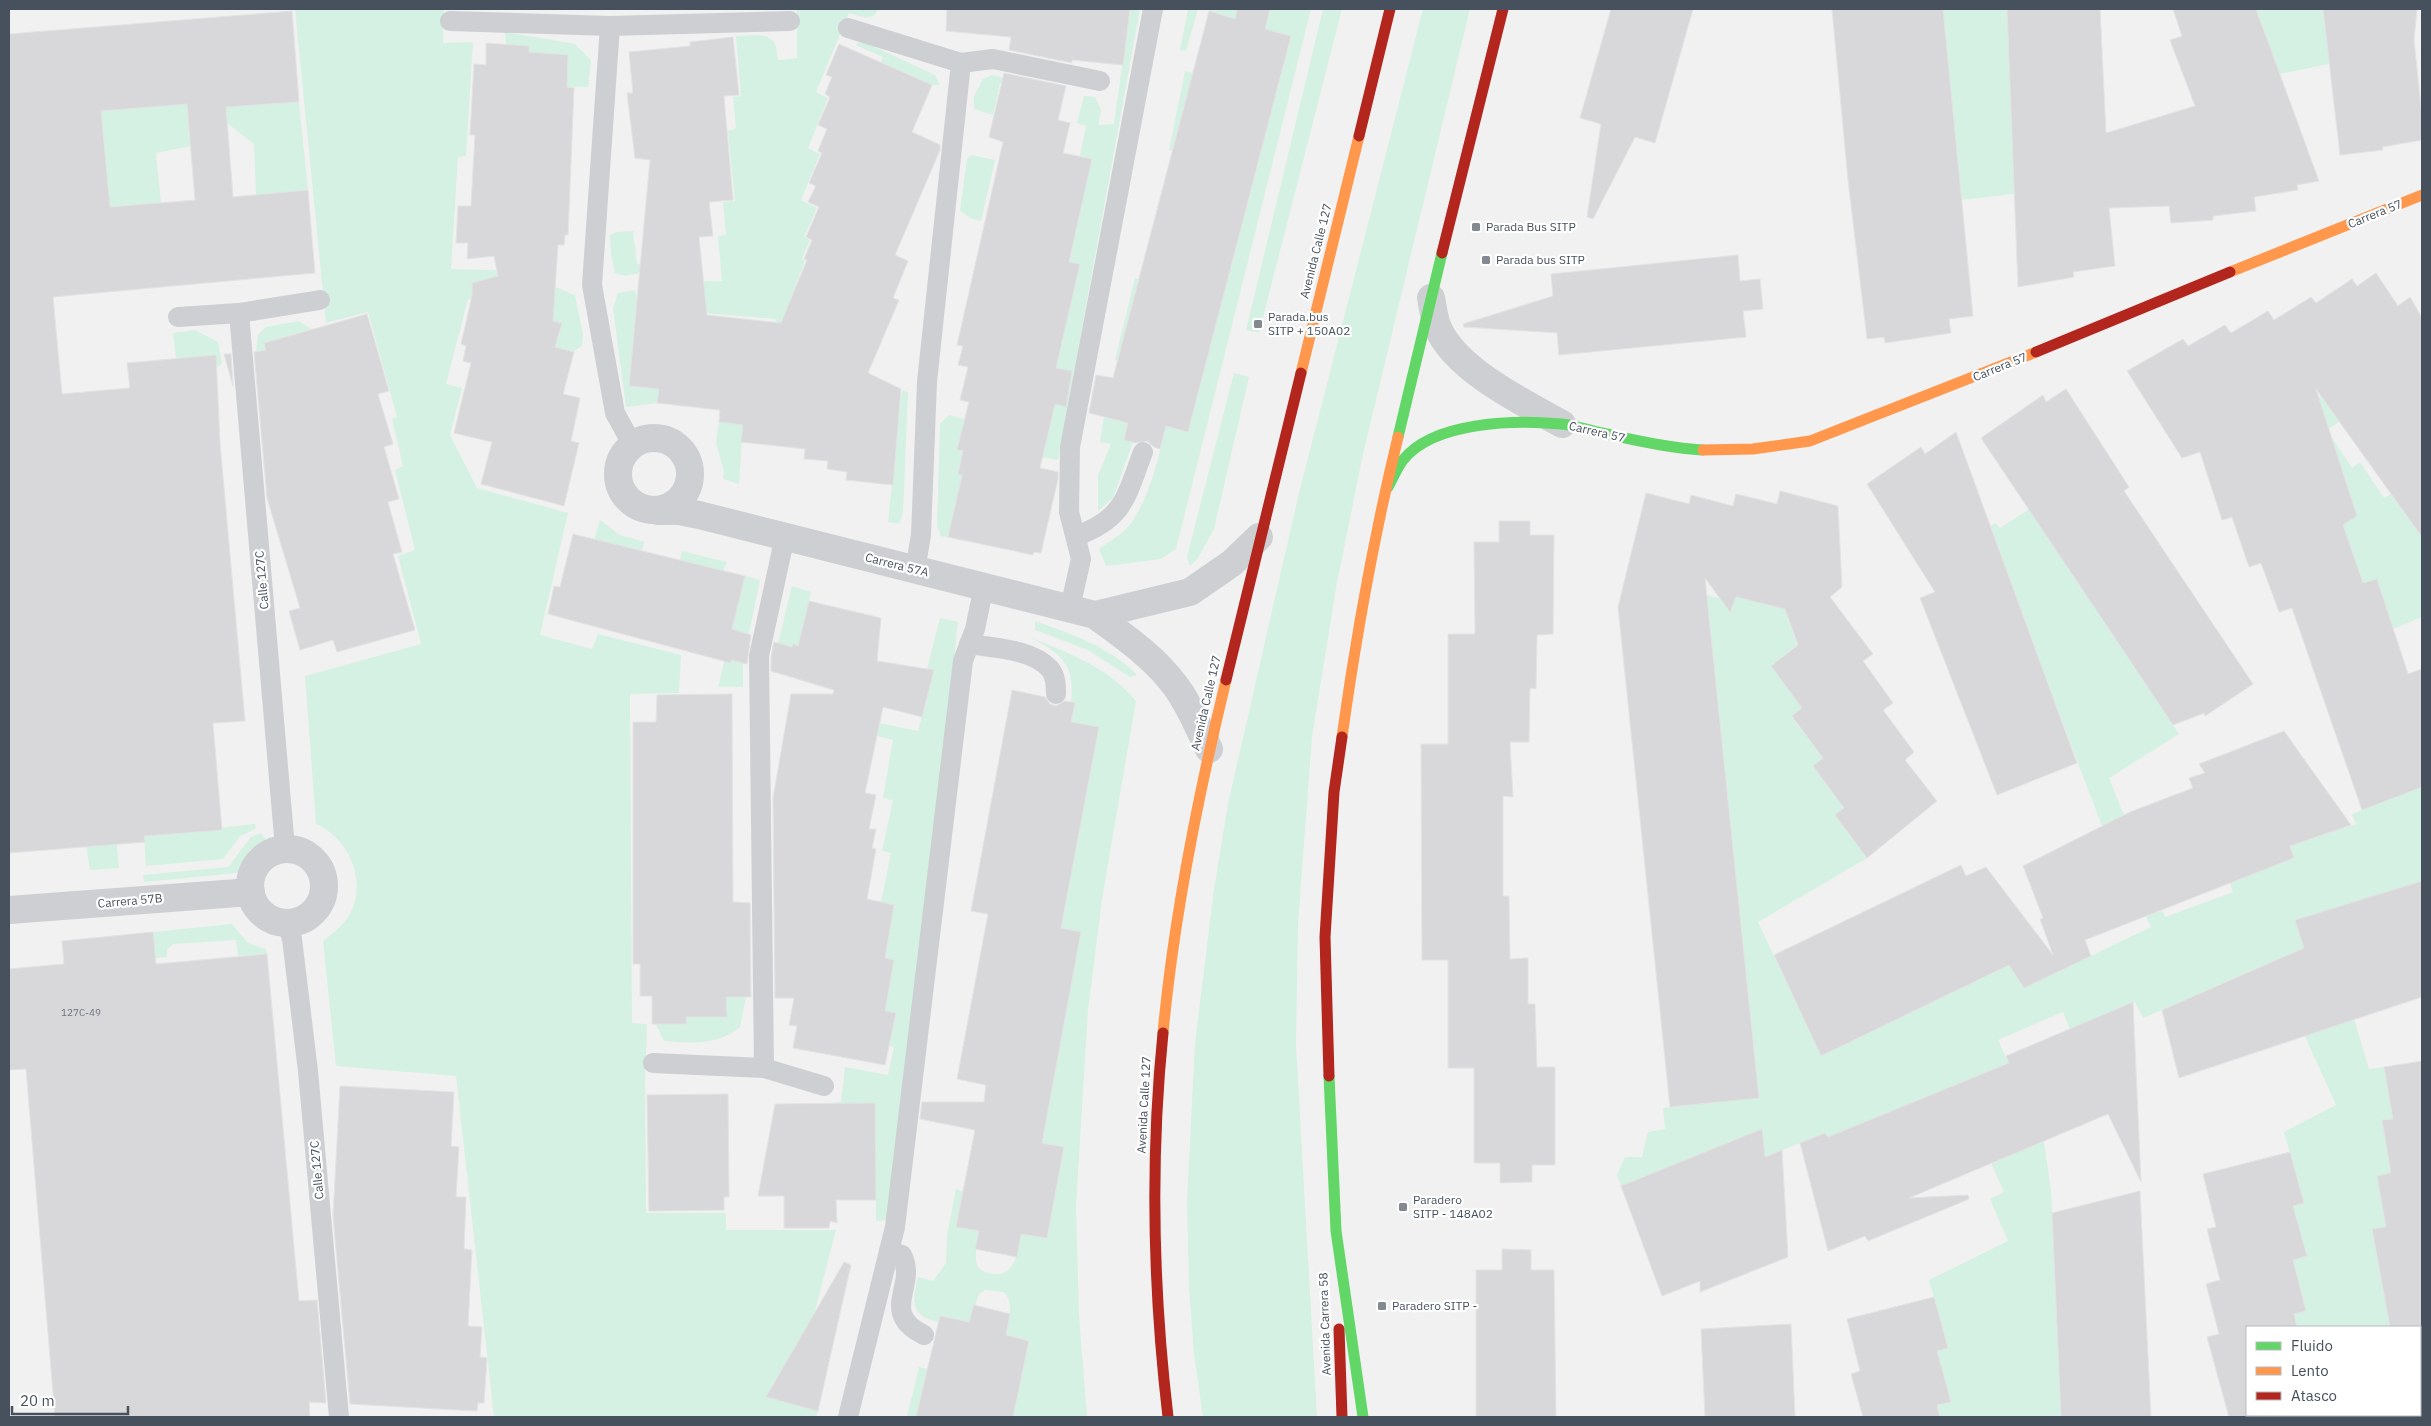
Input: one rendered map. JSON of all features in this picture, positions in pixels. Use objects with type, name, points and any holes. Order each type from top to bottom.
[{"type":"main road","name":"Avenida Calle 127","points":[[1168,1417],[1153,1240],[1158,1088],[1173,949],[1209,749],[1259,537],[1390,9]]},
{"type":"main road","points":[[1363,1417],[1349,1332],[1336,1231],[1330,1127],[1325,937],[1334,792],[1354,650],[1384,495],[1430,298],[1503,9]]},
{"type":"main road","name":"Carrera 57","points":[[1384,495],[1403,460],[1425,441],[1449,431],[1475,427],[1523,423],[1562,424],[1673,448],[1753,449],[1810,441],[2059,343],[2158,301],[2422,195]]},
{"type":"main road","name":"Avenida Carrera 58","points":[[1336,1231],[1342,1417]]},
{"type":"street","name":"Carrera 57","points":[[1430,298],[1438,328],[1451,349],[1482,376],[1562,424]]},
{"type":"street","points":[[632,444],[655,437],[677,446],[685,455],[690,466],[692,500],[699,515]]},
{"type":"street","name":"Carrera 57A","points":[[632,444],[619,463],[617,475],[619,487],[634,505],[645,510],[679,511],[699,515],[1083,611],[1143,652],[1174,684],[1186,702],[1209,749]]},
{"type":"street","points":[[658,511],[670,508],[680,500],[687,491],[690,479]]},
{"type":"street","name":"Carrera 57A","points":[[1083,611],[1190,592],[1232,564],[1259,537]]},
{"type":"street","points":[[286,848],[310,856],[320,866],[324,879],[324,892],[320,904],[312,914],[300,922],[274,921],[263,914],[255,904],[250,892],[250,879],[255,867],[274,851],[286,848]]},
{"type":"street","name":"Carrera 57B","points":[[9,910],[250,892]]},
{"type":"lane","points":[[1083,611],[1081,558],[1069,512],[1070,447],[1153,9]]},
{"type":"lane","points":[[450,21],[610,26],[790,21]]},
{"type":"lane","points":[[610,26],[592,284],[615,413],[632,444]]},
{"type":"lane","points":[[848,28],[961,63],[994,59],[1100,81]]},
{"type":"lane","points":[[914,570],[921,535],[927,382],[961,63]]},
{"type":"lane","points":[[178,318],[239,313],[320,300]]},
{"type":"lane","name":"Calle 127C","points":[[239,313],[286,848]]},
{"type":"lane","points":[[1076,536],[1097,529],[1112,518],[1124,501],[1143,452]]},
{"type":"lane","points":[[764,1068],[759,656],[785,536]]},
{"type":"lane","points":[[848,1417],[896,1228],[963,661],[970,644],[984,586]]},
{"type":"lane","points":[[970,644],[1024,654],[1045,665],[1054,676],[1056,694]]},
{"type":"lane","name":"Calle 127C","points":[[287,923],[292,939],[308,1071],[340,1417]]},
{"type":"lane","points":[[653,1063],[764,1068],[824,1086]]},
{"type":"lane","points":[[889,1251],[902,1255],[907,1265],[907,1275],[900,1301],[900,1312],[912,1329],[924,1335]]},
{"type":"green space","points":[[295,9],[444,9],[443,43],[473,42],[466,156],[458,157],[451,269],[516,271],[575,295],[583,334],[582,346],[574,351],[555,347],[562,323],[468,299],[446,384],[462,388],[450,435],[477,488],[568,513],[540,635],[592,649],[598,634],[681,655],[679,693],[630,694],[632,1023],[647,1024],[645,1086],[646,1213],[726,1213],[726,1230],[836,1230],[814,1315],[767,1397],[818,1411],[816,1417],[494,1417],[456,1076],[336,1066],[323,941],[344,923],[353,907],[356,879],[353,865],[339,841],[328,831],[316,824],[305,676],[421,644],[398,556],[415,550],[395,470],[403,466],[392,419],[397,417],[368,312],[326,323]]},
{"type":"green space","points":[[797,9],[878,9],[875,15],[866,18],[849,13],[816,92],[828,98],[808,148],[820,154],[801,200],[817,208],[804,237],[810,240],[802,259],[805,261],[787,309],[798,313],[772,337],[776,319],[689,312],[693,281],[722,281],[718,236],[726,235],[723,202],[735,201],[728,131],[736,128],[733,97],[741,96],[736,36],[757,35],[768,37],[775,44],[778,60],[797,58]]},
{"type":"green space","points":[[1130,9],[1140,9],[1058,460],[1037,456],[1063,369],[1056,368],[1080,265],[1067,261],[1092,159],[1080,156],[1086,126],[1077,123],[1084,96],[1095,97],[1101,110],[1098,125],[1114,124]]},
{"type":"green space","points":[[1188,9],[1198,9],[1186,51],[1180,50]]},
{"type":"green space","points":[[1204,9],[1237,9],[1235,19]]},
{"type":"green space","points":[[1270,9],[1311,9],[1176,549],[1161,559],[1106,566],[1099,549],[1127,528],[1141,507],[1152,480],[1166,426],[1188,432],[1291,36],[1265,29]]},
{"type":"green space","points":[[1323,9],[1342,9],[1259,333],[1246,330]]},
{"type":"green space","points":[[1423,9],[1470,9],[1363,454],[1336,588],[1312,737],[1298,924],[1296,1045],[1317,1417],[1203,1417],[1194,1354],[1189,1287],[1187,1201],[1195,1043],[1214,889],[1228,804],[1298,497]]},
{"type":"green space","points":[[1943,9],[2007,9],[2012,142],[2021,193],[1961,200]]},
{"type":"green space","points":[[2323,9],[2329,64],[2280,74],[2256,10]]},
{"type":"green space","points":[[505,32],[575,44],[591,60],[588,87],[567,87],[568,55],[529,52],[529,46],[506,44]]},
{"type":"green space","points":[[860,40],[935,75],[940,85],[932,85],[881,62],[883,57],[856,45]]},
{"type":"green space","points":[[1185,71],[1193,73],[1173,151],[1169,150]]},
{"type":"green space","points":[[992,75],[1042,88],[1041,93],[1000,83],[993,115],[974,109],[974,96],[983,79]]},
{"type":"green space","points":[[299,102],[308,190],[256,195],[254,144],[227,123],[226,107]]},
{"type":"green space","points":[[187,104],[191,146],[156,153],[161,203],[87,210],[105,157],[101,111]]},
{"type":"green space","points":[[972,155],[995,160],[981,221],[970,218],[960,211],[967,159]]},
{"type":"green space","points":[[633,231],[637,264],[676,260],[677,266],[625,276],[615,273],[610,235],[616,232]]},
{"type":"green space","points":[[1135,278],[1139,280],[1118,361],[1115,360]]},
{"type":"green space","points":[[635,290],[637,297],[632,348],[637,349],[634,387],[659,389],[657,403],[626,407],[613,308],[618,293]]},
{"type":"green space","points":[[299,321],[311,329],[264,343],[269,361],[255,358],[258,335],[266,327]]},
{"type":"green space","points":[[195,330],[218,342],[222,364],[215,369],[176,359],[173,333]]},
{"type":"green space","points":[[1234,373],[1249,377],[1214,529],[1198,558],[1190,566],[1187,557]]},
{"type":"green space","points":[[2343,381],[2362,407],[2327,430],[2352,468],[2360,462],[2384,498],[2391,494],[2417,529],[2422,525],[2422,617],[2393,629],[2363,583],[2346,535],[2267,426],[2307,405]]},
{"type":"green space","points":[[902,390],[908,392],[903,514],[899,524],[888,522]]},
{"type":"green space","points":[[949,415],[989,426],[963,451],[958,474],[962,475],[953,514],[973,519],[968,542],[941,536],[937,526],[940,424]]},
{"type":"green space","points":[[1104,417],[1128,423],[1124,440],[1133,442],[1113,498],[1098,511],[1098,475],[1111,444],[1100,442]]},
{"type":"green space","points":[[719,422],[743,425],[739,484],[723,479],[724,472],[716,443]]},
{"type":"green space","points":[[2037,504],[2061,558],[2179,734],[2109,778],[2165,917],[2233,892],[2230,883],[2294,858],[2290,846],[2356,824],[2352,814],[2422,787],[2422,881],[2295,920],[2330,1027],[2354,1019],[2369,1069],[2384,1067],[2393,1119],[2391,1173],[2377,1176],[2386,1227],[2372,1230],[2390,1326],[2297,1326],[2294,1314],[2306,1311],[2293,1260],[2307,1256],[2293,1206],[2304,1203],[2284,1132],[2336,1105],[2272,963],[2143,1018],[2135,1002],[2070,1029],[2063,1012],[1998,1040],[2044,1141],[2051,1191],[2061,1417],[1940,1417],[1937,1405],[1951,1401],[1937,1351],[1948,1347],[1929,1280],[2008,1241],[1990,1199],[2004,1192],[1956,1085],[1828,1137],[1825,1133],[1760,1159],[1686,1160],[1621,1186],[1617,1175],[1625,1157],[1642,1157],[1648,1132],[1665,1129],[1663,1108],[1759,1097],[1710,626],[1621,636],[1618,608],[1662,614],[1692,591],[1734,602],[1736,597],[1755,601],[1782,601],[1797,645],[1771,666],[1802,708],[1792,717],[1823,758],[1813,766],[1844,808],[1835,815],[1867,858],[1758,922],[1821,1056],[2009,965],[2086,958],[2151,927],[2102,826],[2041,666],[1960,546],[1995,523],[2000,528]]},
{"type":"green space","points":[[600,520],[620,535],[644,542],[642,551],[594,540]]},
{"type":"green space","points":[[682,551],[727,562],[723,571],[680,560]]},
{"type":"green space","points":[[745,576],[760,580],[743,662],[743,687],[718,687]]},
{"type":"green space","points":[[792,586],[811,592],[798,646],[793,645],[785,675],[771,672]]},
{"type":"green space","points":[[940,618],[958,622],[940,794],[887,1220],[876,1221],[875,1116],[817,1104],[841,1102],[845,1067],[888,1075],[894,1047],[889,1046],[895,1013],[885,1011],[894,961],[885,958],[894,905],[881,902],[891,853],[882,851],[893,800],[883,798],[893,740],[877,736],[826,712],[918,731],[933,675],[926,673]]},
{"type":"green space","points":[[1035,621],[1090,642],[1127,665],[1137,675],[1130,677],[1088,650],[1035,630]]},
{"type":"green space","points":[[1029,637],[1087,662],[1113,679],[1136,701],[1102,899],[1088,1010],[1076,1206],[1079,1315],[1087,1417],[1013,1417],[1029,1341],[1006,1335],[1010,1318],[1010,1307],[1004,1292],[985,1290],[979,1294],[969,1323],[940,1317],[938,1322],[929,1319],[922,1316],[918,1311],[914,1300],[918,1277],[933,1281],[946,1263],[947,1235],[956,1189],[963,1192],[976,1222],[978,1232],[976,1260],[982,1270],[999,1274],[1010,1269],[1016,1258],[1021,1234],[1047,1238],[1064,1148],[1042,1143],[1081,932],[1061,928],[1099,727],[1071,722],[1075,703],[1071,702],[1071,678],[1068,669],[1058,655]]},
{"type":"green space","points":[[114,816],[119,868],[90,870],[86,846]]},
{"type":"green space","points":[[255,824],[256,829],[240,836],[223,859],[146,866],[144,836]]},
{"type":"green space","points":[[261,833],[266,840],[250,850],[237,873],[144,882],[143,875],[228,867],[251,837]]},
{"type":"green space","points":[[232,924],[248,943],[266,949],[267,954],[238,956],[236,940],[173,944],[167,950],[167,957],[155,958],[153,932]]},
{"type":"green space","points":[[726,997],[746,997],[740,1027],[722,1037],[704,1042],[664,1041],[656,1024],[687,1023],[686,1017],[726,1017]]},
{"type":"green space","points":[[919,1367],[928,1369],[917,1416],[924,1417],[907,1417]]},
{"type":"building","points":[[947,9],[1130,9],[1123,65],[1072,60],[1072,63],[1009,50],[1011,37],[946,31]]},
{"type":"building","points":[[1237,9],[1270,9],[1265,29],[1291,36],[1188,432],[1166,426],[1160,449],[1147,441],[1136,443],[1124,440],[1128,423],[1089,413],[1096,375],[1113,378],[1209,11],[1235,19]]},
{"type":"building","points":[[1611,9],[1693,9],[1655,143],[1635,137],[1593,219],[1587,217],[1601,124],[1580,118]]},
{"type":"building","points":[[1832,9],[1943,9],[1973,316],[1949,319],[1951,333],[1885,343],[1884,337],[1867,339],[1848,180]]},
{"type":"building","points":[[2007,9],[2100,9],[2106,133],[2195,106],[2170,40],[2182,36],[2173,9],[2256,9],[2319,181],[2297,185],[2298,190],[2254,197],[2256,211],[2213,216],[2213,220],[2171,223],[2169,206],[2109,208],[2115,266],[2073,272],[2074,277],[2018,287]]},
{"type":"building","points":[[2323,9],[2417,9],[2414,40],[2422,117],[2422,140],[2382,147],[2383,150],[2340,155]]},
{"type":"building","points":[[292,11],[299,102],[226,107],[233,197],[308,190],[315,273],[53,297],[62,394],[130,388],[127,363],[216,355],[220,443],[245,721],[213,723],[222,830],[144,836],[145,842],[9,853],[9,34]],"holes":[[[187,104],[195,200],[110,207],[101,111]]]},
{"type":"building","points":[[733,37],[739,95],[724,96],[733,200],[709,202],[713,236],[699,237],[707,315],[781,323],[807,260],[804,259],[812,240],[806,237],[819,207],[808,202],[816,186],[809,183],[822,153],[818,151],[827,129],[818,125],[830,97],[825,94],[832,77],[826,75],[839,44],[932,85],[912,132],[940,145],[940,150],[895,255],[908,261],[893,298],[899,300],[868,373],[901,389],[893,485],[846,480],[847,472],[827,469],[828,461],[804,459],[805,449],[741,442],[743,425],[719,422],[720,410],[657,403],[659,389],[629,386],[650,160],[635,158],[627,93],[633,93],[629,52],[690,46],[690,42]]},
{"type":"building","points":[[486,43],[529,46],[529,52],[568,55],[567,87],[574,88],[568,235],[565,235],[564,245],[558,245],[553,321],[562,323],[555,347],[574,352],[563,394],[580,398],[571,441],[579,443],[564,506],[481,484],[492,442],[454,433],[471,363],[463,361],[466,346],[461,344],[472,296],[472,283],[498,276],[494,256],[467,259],[468,243],[456,243],[458,206],[471,206],[475,135],[470,135],[474,64],[486,65]]},
{"type":"building","points":[[1004,73],[1066,86],[1058,120],[1070,123],[1063,153],[1092,159],[1069,262],[1080,264],[1056,368],[1072,371],[1066,407],[1055,404],[1040,468],[1058,472],[1058,479],[1041,553],[1034,552],[1033,555],[948,537],[962,475],[958,474],[963,451],[957,450],[969,402],[960,400],[968,367],[958,365],[963,346],[957,345],[1003,142],[989,137]]},
{"type":"building","points":[[1738,255],[1740,281],[1760,279],[1763,309],[1743,311],[1746,337],[1559,355],[1557,333],[1464,327],[1463,324],[1553,296],[1551,274]]},
{"type":"building","points":[[2376,273],[2398,306],[2410,297],[2422,318],[2422,537],[2316,389],[2357,516],[2343,525],[2363,583],[2377,579],[2408,674],[2422,669],[2422,787],[2362,810],[2292,608],[2279,612],[2261,563],[2249,567],[2232,517],[2222,520],[2200,452],[2182,458],[2127,371],[2183,339],[2188,346],[2225,325],[2231,333],[2268,311],[2274,320],[2311,297],[2316,303],[2352,279],[2357,286]]},
{"type":"building","points":[[367,314],[389,391],[378,394],[393,444],[384,447],[399,499],[388,502],[402,552],[393,554],[415,630],[337,652],[333,640],[300,650],[289,611],[300,608],[267,498],[254,352],[266,350],[264,343]]},
{"type":"building","points":[[224,354],[231,354],[233,386]]},
{"type":"building","points":[[2066,389],[2129,487],[2124,491],[2253,684],[2205,716],[2204,713],[2173,725],[1981,438],[2043,395],[2046,402]]},
{"type":"building","points":[[1956,432],[2077,763],[1997,795],[1920,598],[1935,592],[1867,484],[1921,447],[1925,454]]},
{"type":"building","points":[[1780,491],[1838,506],[1842,587],[1830,597],[1873,654],[1863,661],[1893,703],[1883,710],[1914,752],[1905,760],[1937,801],[1867,858],[1835,815],[1844,808],[1813,766],[1823,758],[1792,716],[1802,708],[1771,666],[1798,645],[1785,609],[1736,597],[1730,612],[1705,578],[1759,1098],[1670,1107],[1618,607],[1646,493],[1689,504],[1691,495],[1733,506],[1736,494],[1777,504]]},
{"type":"building","points":[[1499,521],[1530,521],[1530,535],[1554,535],[1553,634],[1537,635],[1536,689],[1530,688],[1529,742],[1510,742],[1513,797],[1503,796],[1503,896],[1509,896],[1510,959],[1528,958],[1528,1004],[1535,1004],[1537,1067],[1555,1067],[1555,1165],[1532,1165],[1532,1182],[1500,1183],[1500,1163],[1474,1163],[1474,1068],[1448,1068],[1448,960],[1422,960],[1421,744],[1448,744],[1448,634],[1475,634],[1474,542],[1499,542]]},
{"type":"building","points":[[573,534],[745,576],[732,629],[751,635],[747,664],[731,660],[731,663],[548,614],[554,586],[560,587]]},
{"type":"building","points":[[809,601],[881,618],[877,661],[934,670],[922,717],[883,707],[865,793],[876,795],[869,829],[876,829],[872,848],[876,849],[867,899],[894,905],[885,958],[894,960],[885,1011],[896,1013],[885,1065],[793,1048],[797,1026],[789,1025],[794,998],[775,998],[773,798],[791,694],[833,694],[834,690],[771,671],[771,657],[774,642],[792,647],[793,644],[798,646]]},
{"type":"building","points":[[1012,690],[1045,697],[1050,704],[1056,706],[1065,701],[1075,703],[1071,722],[1099,727],[1061,928],[1081,932],[1042,1143],[1064,1147],[1047,1238],[1021,1234],[1017,1257],[975,1249],[979,1231],[956,1227],[975,1130],[920,1119],[922,1102],[984,1102],[986,1085],[957,1079],[988,914],[971,911]]},
{"type":"building","points":[[732,694],[733,902],[750,903],[751,997],[726,997],[727,1017],[686,1017],[687,1024],[652,1024],[652,996],[640,996],[640,964],[633,964],[633,722],[656,722],[657,695]]},
{"type":"building","points":[[2284,731],[2351,825],[2290,846],[2294,858],[2085,940],[2091,956],[2024,988],[2009,965],[1821,1056],[1774,955],[1961,865],[1966,876],[1986,867],[2053,955],[2040,919],[2043,918],[2023,866],[2130,812],[2193,788],[2189,778],[2205,773],[2199,764]]},
{"type":"building","points":[[2422,881],[2422,997],[2179,1078],[2162,1010],[2304,948],[2295,920]]},
{"type":"building","points":[[153,932],[156,964],[267,954],[299,1301],[317,1300],[326,1403],[309,1402],[310,1417],[55,1417],[26,1069],[9,1070],[9,969],[64,964],[62,941]]},
{"type":"building","points":[[2133,1002],[2141,1182],[2108,1114],[1909,1198],[1968,1195],[1969,1199],[1868,1241],[1865,1236],[1828,1251],[1800,1143],[1825,1133],[1828,1137],[2009,1063],[2006,1056]]},
{"type":"building","points":[[2422,1061],[2422,1327],[2390,1326],[2372,1229],[2386,1227],[2377,1176],[2391,1173],[2382,1120],[2393,1119],[2384,1067]]},
{"type":"building","points":[[340,1086],[454,1092],[451,1146],[459,1147],[456,1197],[466,1197],[464,1249],[472,1250],[468,1326],[482,1327],[480,1357],[487,1358],[484,1403],[478,1403],[477,1411],[350,1404],[333,1216]]},
{"type":"building","points":[[728,1094],[729,1197],[724,1197],[724,1210],[649,1211],[647,1095]]},
{"type":"building","points":[[875,1103],[876,1200],[836,1200],[837,1223],[830,1221],[829,1228],[784,1228],[784,1196],[758,1196],[775,1104]]},
{"type":"building","points":[[1762,1129],[1765,1157],[1782,1150],[1788,1257],[1700,1292],[1700,1281],[1662,1296],[1621,1186]]},
{"type":"building","points":[[2290,1152],[2304,1203],[2293,1206],[2307,1256],[2293,1260],[2306,1311],[2294,1314],[2297,1326],[2246,1326],[2247,1417],[2229,1417],[2207,1337],[2219,1334],[2206,1284],[2220,1280],[2207,1229],[2216,1227],[2203,1174]]},
{"type":"building","points":[[2140,1191],[2151,1417],[2061,1417],[2052,1213]]},
{"type":"building","points":[[1502,1249],[1531,1250],[1531,1270],[1554,1270],[1556,1417],[1476,1417],[1476,1270],[1502,1270]]},
{"type":"building","points":[[844,1262],[851,1265],[818,1411],[766,1397]]},
{"type":"building","points":[[1934,1297],[1948,1348],[1937,1351],[1951,1402],[1937,1405],[1940,1417],[1863,1417],[1851,1374],[1860,1371],[1847,1319]]},
{"type":"building","points":[[974,1305],[1010,1314],[1006,1335],[1029,1341],[1013,1417],[916,1417],[940,1316],[969,1322]]},
{"type":"building","points":[[1791,1324],[1795,1417],[1705,1417],[1701,1329]]},
{"type":"traffic: fast","points":[[1398,437],[1442,253]]},
{"type":"traffic: fast","points":[[1388,487],[1403,460],[1417,447],[1434,437],[1454,430],[1499,423],[1521,422],[1571,425],[1652,443],[1703,450]]},
{"type":"traffic: fast","points":[[1329,1076],[1336,1231],[1363,1417]]},
{"type":"traffic: slow","points":[[1301,373],[1359,136]]},
{"type":"traffic: slow","points":[[2230,272],[2422,195]]},
{"type":"traffic: slow","points":[[1703,450],[1753,449],[1810,441],[2036,352]]},
{"type":"traffic: slow","points":[[1342,737],[1366,586],[1398,437]]},
{"type":"traffic: slow","points":[[1163,1033],[1180,900],[1188,855],[1226,680]]},
{"type":"traffic: jam","points":[[1359,136],[1390,9]]},
{"type":"traffic: jam","points":[[1442,253],[1503,9]]},
{"type":"traffic: jam","points":[[2036,352],[2230,272]]},
{"type":"traffic: jam","points":[[1226,680],[1301,373]]},
{"type":"traffic: jam","points":[[1329,1076],[1325,937],[1334,792],[1342,737]]},
{"type":"traffic: jam","points":[[1163,1033],[1156,1129],[1155,1225],[1159,1321],[1168,1417]]},
{"type":"traffic: jam","points":[[1339,1329],[1342,1417]]},
{"type":"place","name":"Parada Bus SITP","points":[[1476,227]]},
{"type":"place","name":"Parada bus SITP","points":[[1486,260]]},
{"type":"place","name":"Parada.bus SITP + 150A02","points":[[1258,324]]},
{"type":"place","name":"Paradero SITP - 148A02","points":[[1403,1207]]},
{"type":"place","name":"Paradero SITP -","points":[[1382,1306]]}]
